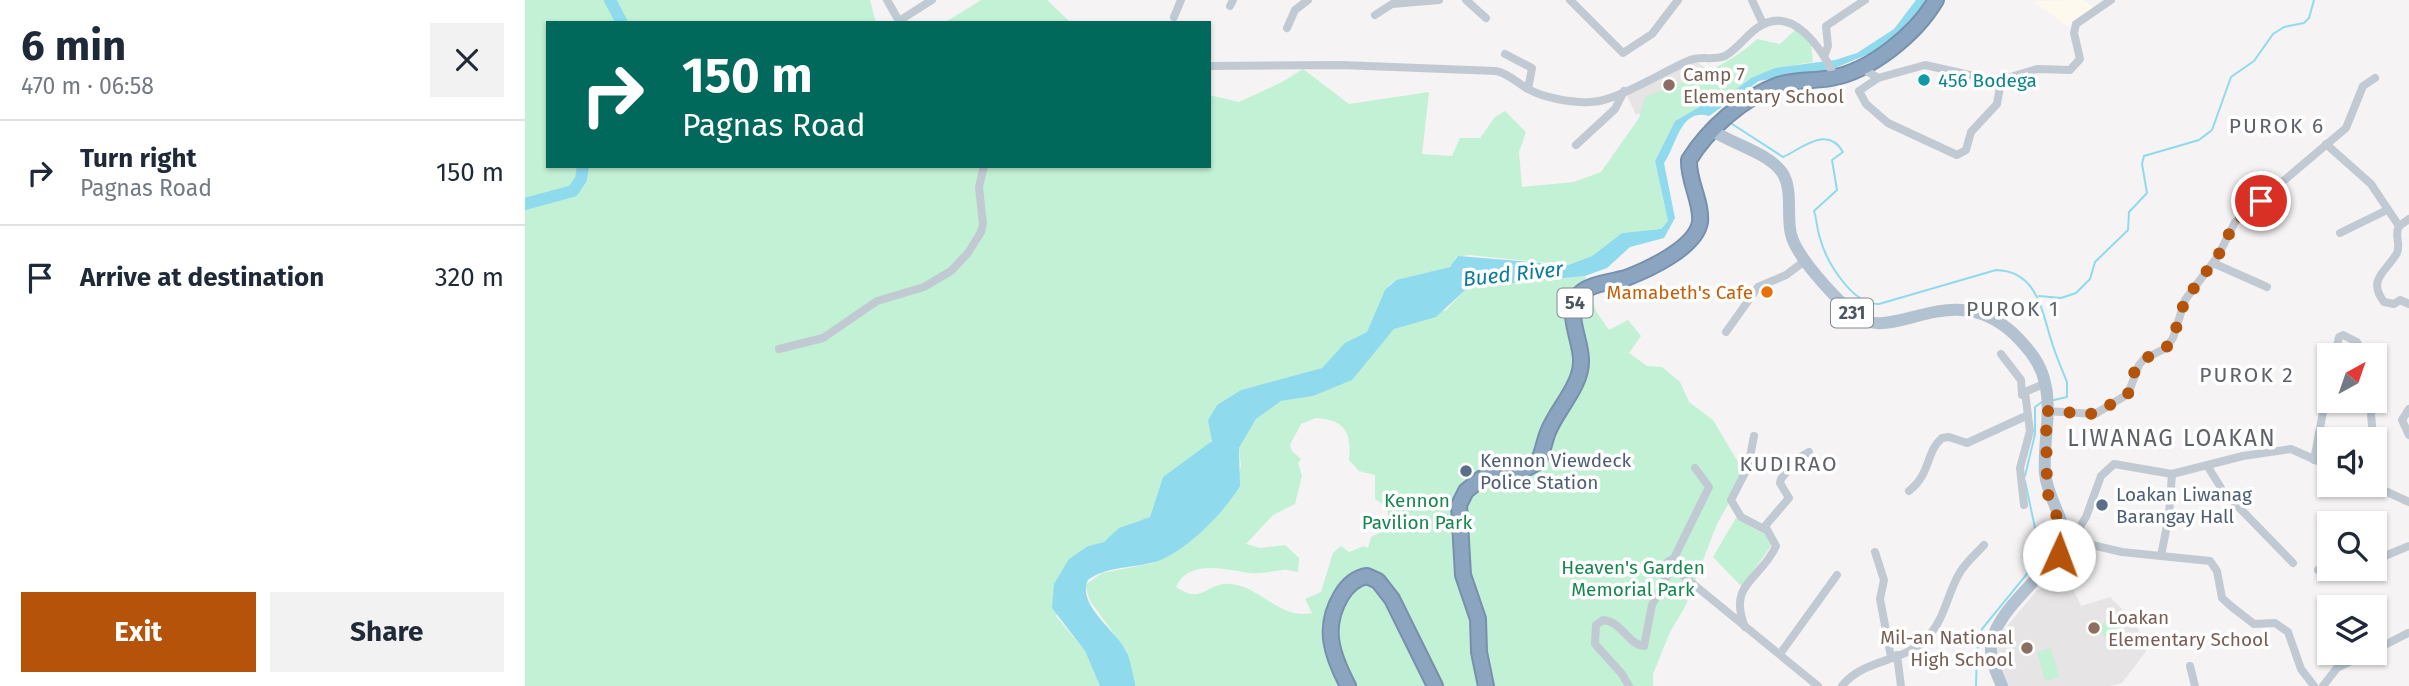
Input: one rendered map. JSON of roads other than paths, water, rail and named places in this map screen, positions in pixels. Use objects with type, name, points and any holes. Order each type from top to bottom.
[{"type":"highway","name":"54","points":[[1486,686],[1479,652],[1478,619],[1463,575],[1458,516],[1461,498],[1488,475],[1527,468],[1538,462],[1549,430],[1576,379],[1582,361],[1574,316],[1576,298],[1583,291],[1628,277],[1678,252],[1696,232],[1700,223],[1699,210],[1688,174],[1689,160],[1722,122],[1748,100],[1782,84],[1834,74],[1880,57],[1907,37],[1936,0]]},
{"type":"highway","points":[[1348,686],[1331,647],[1331,617],[1348,587],[1367,576],[1378,581],[1392,599],[1434,686]]},
{"type":"main road","name":"231","points":[[1722,122],[1782,172],[1787,187],[1790,231],[1806,260],[1853,314],[1871,325],[1931,312],[1972,309],[1983,312],[2005,326],[2026,346],[2047,388]]},
{"type":"main road","points":[[2002,686],[1992,660],[1991,648],[1996,626],[2059,555],[2069,539],[2047,492],[2047,388]]},
{"type":"street","points":[[887,0],[899,21],[932,0]]},
{"type":"street","points":[[1174,17],[1181,0]]},
{"type":"street","points":[[1287,28],[1296,10],[1308,0]]},
{"type":"street","points":[[1374,15],[1392,4],[1439,0]]},
{"type":"street","points":[[1466,0],[1486,18]]},
{"type":"street","points":[[1570,0],[1623,53],[1652,34],[1678,0]]},
{"type":"street","points":[[1752,0],[1763,24]]},
{"type":"street","points":[[1826,56],[1826,26],[1865,0]]},
{"type":"street","points":[[2001,81],[1997,104],[1971,132],[1968,147],[1957,155],[1888,123],[1866,104],[1859,91],[1878,78],[1925,65],[2001,81],[2037,69],[2073,68],[2080,59],[2074,33],[2076,24],[2112,0]]},
{"type":"street","points":[[1211,66],[1341,65],[1480,70],[1503,73],[1528,89],[1591,102],[1624,91],[1690,60],[1724,56],[1763,24],[1779,22],[1807,32],[1826,56],[1834,74]]},
{"type":"street","points":[[1505,54],[1533,70],[1528,89]]},
{"type":"street","points":[[1859,66],[1878,78]]},
{"type":"street","points":[[2046,410],[2095,414],[2128,394],[2135,370],[2144,359],[2166,348],[2185,300],[2213,263],[2239,216],[2289,179],[2346,128],[2363,86],[2375,78]]},
{"type":"street","points":[[1576,145],[1615,110],[1624,91]]},
{"type":"street","points":[[2326,144],[2371,184],[2399,226],[2398,250],[2379,275],[2378,287],[2384,302],[2394,304],[2400,300],[2409,304]]},
{"type":"street","points":[[779,349],[823,338],[877,302],[925,287],[951,271],[968,253],[981,232],[983,224],[979,187],[984,168]]},
{"type":"street","points":[[2340,233],[2387,210]]},
{"type":"street","points":[[2399,226],[2409,219]]},
{"type":"street","points":[[1726,332],[1758,287],[1786,275],[1806,260]]},
{"type":"street","points":[[2213,263],[2267,287]]},
{"type":"street","points":[[2338,343],[2339,337],[2343,335],[2357,343]]},
{"type":"street","points":[[2001,354],[2021,380],[2030,431],[2020,468],[2024,505]]},
{"type":"street","points":[[2026,412],[2025,392],[2047,388]]},
{"type":"street","points":[[2409,409],[2402,419],[2409,435]]},
{"type":"street","points":[[1909,491],[1925,476],[1932,451],[1942,438],[1949,437],[1967,443],[2026,412]]},
{"type":"street","points":[[2314,460],[2323,413]]},
{"type":"street","points":[[2370,413],[2371,426]]},
{"type":"street","points":[[1745,627],[1738,611],[1738,599],[1776,546],[1766,530],[1741,517],[1731,500],[1748,467],[1754,436]]},
{"type":"street","points":[[2314,686],[2301,669],[2288,632],[2275,623],[2254,624],[2222,598],[2217,571],[2210,561],[2122,552],[2069,539],[2087,517],[2106,468],[2114,464],[2172,474],[2243,456],[2287,449],[2317,461]]},
{"type":"street","points":[[1766,530],[1765,526],[1772,514],[1789,498],[1781,486],[1781,479],[1797,459],[1809,452]]},
{"type":"street","points":[[2208,467],[2223,491],[2293,562]]},
{"type":"street","points":[[1629,686],[1622,674],[1595,644],[1596,625],[1603,620],[1616,623],[1634,643],[1644,646],[1652,605],[1678,564],[1674,560],[1709,487],[1695,468]]},
{"type":"street","points":[[2161,556],[2169,515],[2172,474]]},
{"type":"street","points":[[2387,492],[2409,502]]},
{"type":"street","points":[[1842,686],[1853,673],[1915,648],[1940,623],[1960,571],[1984,545]]},
{"type":"street","points":[[2387,555],[2409,546]]},
{"type":"street","points":[[1875,552],[1884,580],[1880,599],[1901,686]]},
{"type":"street","points":[[1673,571],[1818,686]]},
{"type":"street","points":[[1780,654],[1837,575]]},
{"type":"street","points":[[2387,644],[2408,633]]},
{"type":"street","points":[[2323,686],[2337,668],[2343,665]]},
{"type":"street","points":[[2190,666],[2196,686]]},
{"type":"water","points":[[1916,0],[1927,0],[1895,38],[1878,50],[1835,68],[1759,81],[1709,116],[1691,117],[1680,130],[1664,163],[1675,218],[1664,238],[1630,247],[1607,268],[1585,276],[1473,287],[1464,291],[1436,317],[1394,329],[1352,380],[1313,396],[1281,401],[1256,419],[1239,448],[1240,486],[1201,532],[1163,559],[1110,570],[1088,580],[1086,589],[1092,608],[1126,651],[1135,683],[1135,686],[1100,686],[1085,651],[1052,608],[1054,584],[1069,559],[1088,546],[1104,542],[1119,528],[1150,517],[1163,477],[1212,441],[1208,420],[1217,405],[1241,390],[1322,368],[1345,343],[1367,332],[1385,290],[1396,280],[1450,267],[1458,256],[1568,265],[1592,256],[1622,233],[1661,229],[1668,221],[1655,161],[1675,121],[1701,106],[1719,102],[1751,78],[1775,68],[1835,60],[1857,53],[1894,29]]},
{"type":"waterway","name":"Bued River","points":[[610,0],[621,21]]},
{"type":"waterway","points":[[2039,296],[2061,298],[2076,293],[2090,279],[2095,262],[2128,230],[2129,212],[2147,193],[2142,164],[2144,156],[2199,140],[2212,130],[2231,77],[2254,61],[2273,34],[2284,27],[2304,23],[2309,18],[2314,0]]},
{"type":"waterway","points":[[1729,122],[1783,157],[1821,139],[1837,144],[1843,152],[1832,160],[1837,190],[1814,211],[1828,258],[1842,280],[1859,297],[1879,304],[1996,270],[2010,272],[2021,278],[2037,296],[2067,382],[2067,397],[2054,400]]},
{"type":"waterway","name":"Bued River","points":[[525,204],[573,191],[581,179],[583,168]]},
{"type":"waterway","points":[[2025,476],[2035,434],[2035,407],[2042,402]]},
{"type":"waterway","points":[[2025,481],[2035,528],[2048,559]]},
{"type":"waterway","points":[[1976,686],[1977,651],[1982,629],[2044,553]]},
{"type":"waterway","points":[[2054,566],[2076,580]]},
{"type":"place","name":"456 Bodega","points":[[1924,80]]},
{"type":"place","name":"Camp 7 Elementary School","points":[[1669,85]]},
{"type":"place","name":"Mamabeth's Cafe","points":[[1767,292]]},
{"type":"place","name":"Kennon Viewdeck Police Station","points":[[1466,471]]},
{"type":"place","name":"Loakan Liwanag Barangay Hall","points":[[2102,505]]},
{"type":"place","name":"Loakan Elementary School","points":[[2094,628]]},
{"type":"place","name":"Mil-an National High School","points":[[2027,648]]},
{"type":"district","name":"PUROK 6","points":[[2277,126]]},
{"type":"district","name":"PUROK 1","points":[[2013,309]]},
{"type":"district","name":"PUROK 2","points":[[2247,375]]},
{"type":"district","name":"LIWANAG LOAKAN","points":[[2172,438]]},
{"type":"district","name":"KUDIRAO","points":[[1789,464]]},
{"type":"park label","name":"Kennon Pavilion Park","points":[[1417,511]]},
{"type":"park label","name":"Heaven's Garden Memorial Park","points":[[1633,578]]}]
